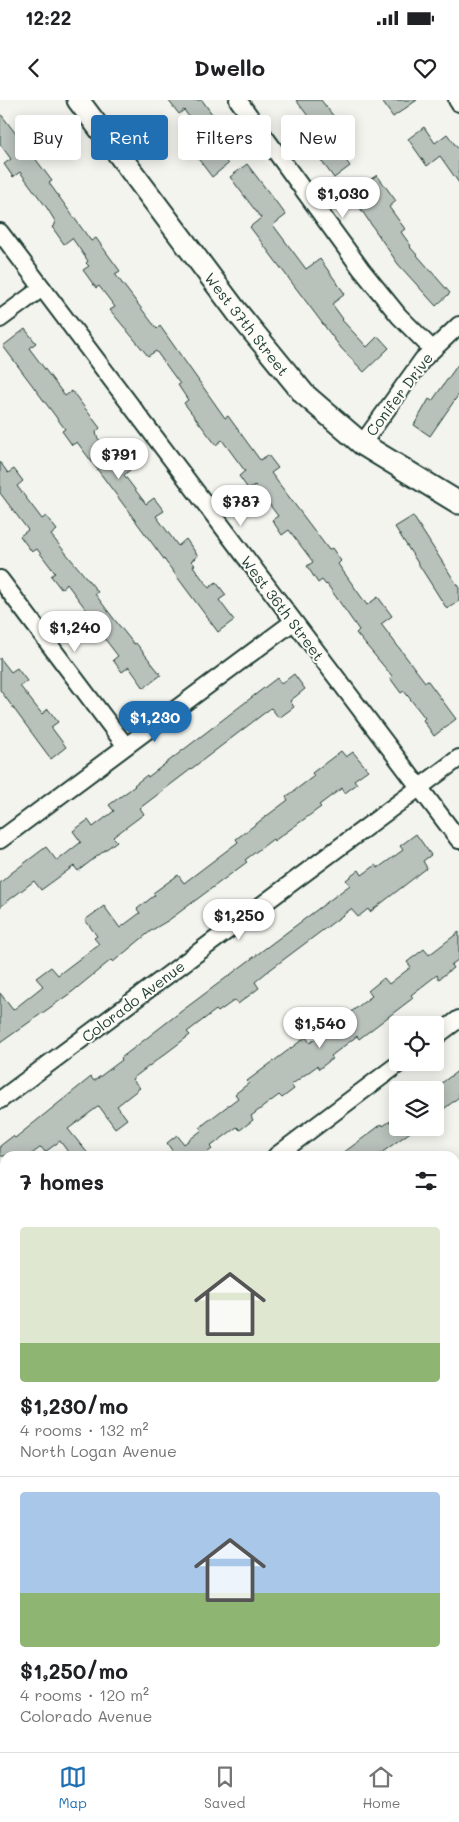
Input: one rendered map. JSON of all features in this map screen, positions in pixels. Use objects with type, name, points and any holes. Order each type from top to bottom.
[{"type":"street","name":"West 37th Street","points":[[78,100],[288,377],[331,420],[362,444],[459,502]]},
{"type":"street","points":[[238,100],[361,269],[399,316],[432,349]]},
{"type":"street","name":"West 36th Street","points":[[0,232],[459,840]]},
{"type":"street","points":[[0,319],[42,288]]},
{"type":"street","name":"Conifer Drive","points":[[362,444],[432,349],[459,325]]},
{"type":"street","points":[[0,579],[126,745]]},
{"type":"street","points":[[0,840],[293,622]]},
{"type":"street","name":"Colorado Avenue","points":[[0,1100],[459,758]]},
{"type":"street","points":[[444,1030],[459,1019]]},
{"type":"street","points":[[283,1151],[389,1071]]},
{"type":"building","points":[[168,100],[202,100],[212,114],[188,115],[184,110],[179,114]]},
{"type":"building","points":[[296,100],[321,100],[333,115],[307,115]]},
{"type":"building","points":[[381,100],[417,100],[393,117]]},
{"type":"building","points":[[0,113],[15,133],[15,160],[36,160],[52,181],[49,183],[91,241],[96,238],[120,271],[115,274],[157,329],[160,326],[225,418],[228,416],[260,460],[268,455],[278,468],[271,473],[329,550],[332,548],[341,561],[338,564],[367,605],[378,597],[392,616],[381,624],[425,682],[428,681],[456,719],[434,736],[423,720],[425,718],[404,691],[401,693],[390,678],[392,676],[356,633],[359,630],[327,584],[322,580],[318,583],[307,566],[313,562],[289,530],[282,535],[272,520],[278,516],[255,485],[249,490],[239,476],[245,471],[222,440],[216,445],[184,403],[188,400],[178,385],[180,384],[156,351],[148,356],[110,310],[115,307],[99,286],[96,288],[83,270],[89,266],[86,263],[88,261],[72,238],[64,244],[52,227],[55,225],[55,221],[20,172],[13,177],[4,164],[11,159],[0,144]]},
{"type":"building","points":[[424,127],[435,143],[447,134],[459,150],[459,183],[440,156],[427,166],[408,139]]},
{"type":"building","points":[[199,160],[225,160],[228,164],[212,177]]},
{"type":"building","points":[[321,160],[346,160],[350,166],[334,178]]},
{"type":"building","points":[[247,164],[286,215],[273,225],[306,269],[320,259],[345,294],[332,304],[342,320],[367,347],[378,336],[389,348],[364,372],[341,348],[250,227],[261,218],[230,177]]},
{"type":"building","points":[[377,175],[396,201],[389,207],[405,229],[401,232],[410,247],[450,293],[436,306],[398,264],[360,208],[371,200],[361,186]]},
{"type":"building","points":[[25,329],[36,343],[29,348],[65,396],[72,391],[100,428],[96,432],[97,437],[115,460],[120,457],[130,470],[124,475],[146,504],[154,498],[164,511],[156,516],[178,546],[186,539],[198,556],[191,561],[195,565],[193,566],[209,588],[216,582],[226,595],[219,600],[234,620],[218,632],[77,442],[72,445],[62,431],[65,429],[3,346]]},
{"type":"building","points":[[459,363],[459,394],[430,436],[414,425],[429,399],[432,401]]},
{"type":"building","points":[[0,462],[8,473],[14,469],[23,481],[17,486],[42,519],[46,516],[57,530],[51,535],[98,592],[95,594],[114,619],[161,675],[144,688],[129,667],[122,672],[113,660],[118,656],[98,630],[95,632],[83,615],[88,612],[67,584],[61,589],[51,576],[55,573],[37,549],[32,552],[20,536],[28,530],[0,493]]},
{"type":"building","points":[[413,516],[459,588],[459,601],[447,609],[395,527]]},
{"type":"building","points":[[0,658],[11,672],[17,668],[27,681],[20,686],[42,714],[48,709],[58,722],[51,727],[66,747],[51,759],[0,690]]},
{"type":"building","points":[[294,674],[305,689],[290,701],[294,707],[279,718],[271,708],[140,808],[144,814],[113,837],[117,841],[78,871],[74,866],[41,890],[34,881],[0,907],[0,883],[10,874],[46,847],[57,861],[81,842],[73,831],[88,820],[93,827],[114,811],[109,805],[147,775],[148,777],[277,678],[281,684]]},
{"type":"building","points":[[341,751],[346,757],[353,752],[368,770],[354,780],[357,784],[345,793],[342,788],[319,805],[321,807],[274,841],[273,839],[245,860],[247,862],[0,1043],[0,993],[13,1010],[43,986],[36,978],[51,967],[58,975],[99,944],[94,938],[97,936],[85,920],[104,906],[120,928],[140,913],[137,909],[155,895],[153,893],[178,875],[184,883],[238,842],[236,839],[288,800],[286,797],[314,776],[312,773]]},
{"type":"building","points":[[416,834],[431,855],[423,861],[427,868],[370,912],[368,909],[358,917],[351,909],[255,982],[259,988],[238,1004],[235,1000],[218,1012],[216,1010],[187,1032],[190,1035],[132,1079],[140,1088],[117,1106],[127,1119],[115,1128],[99,1106],[68,1129],[86,1151],[67,1151],[60,1141],[46,1151],[41,1147],[36,1151],[0,1151],[0,1146],[13,1136],[15,1138],[91,1077],[94,1081],[179,1013],[350,885],[346,880],[359,870],[362,875],[376,865],[378,868],[403,850],[400,846]]},
{"type":"building","points":[[459,932],[459,959],[451,965],[453,968],[439,979],[437,975],[411,995],[413,998],[359,1039],[357,1036],[331,1056],[333,1058],[319,1069],[317,1066],[291,1085],[294,1089],[282,1098],[279,1095],[251,1116],[253,1120],[240,1130],[237,1127],[210,1147],[212,1149],[209,1151],[172,1151],[167,1143],[177,1135],[184,1144],[202,1130],[200,1127],[238,1098],[235,1094],[249,1083],[247,1081],[306,1037],[310,1043],[372,996],[368,991],[384,978],[389,984],[411,967],[407,962],[424,949],[429,955]]},
{"type":"building","points":[[459,1070],[459,1097],[444,1109],[444,1081]]},
{"type":"building","points":[[389,1122],[389,1136],[405,1136],[384,1151],[346,1151],[382,1124],[383,1126]]}]
